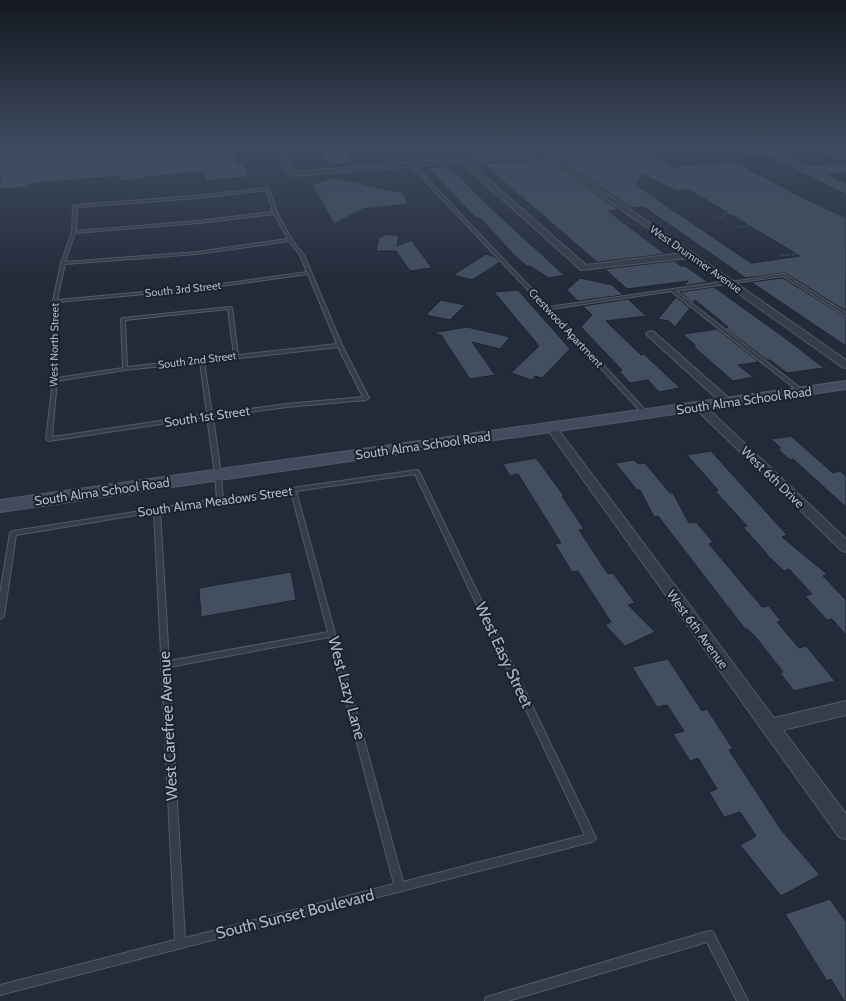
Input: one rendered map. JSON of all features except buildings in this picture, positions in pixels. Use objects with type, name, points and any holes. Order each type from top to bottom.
[{"type":"main road","name":"South Alma School Road","points":[[0,506],[846,385]]},
{"type":"street","points":[[497,191],[584,268],[690,254]]},
{"type":"street","name":"West Drummer Avenue","points":[[600,191],[846,365]]},
{"type":"street","points":[[651,334],[728,403]]},
{"type":"street","name":"West 6th Drive","points":[[700,407],[846,547]]},
{"type":"street","name":"West 6th Avenue","points":[[551,427],[846,830]]},
{"type":"street","points":[[770,726],[846,708]]},
{"type":"lane","name":"West North Street","points":[[49,439],[55,380],[55,301],[63,263],[74,232],[75,206],[250,191]]},
{"type":"lane","name":"West North Street","points":[[268,191],[275,213]]},
{"type":"lane","name":"Crestwood Apartment","points":[[436,191],[646,414]]},
{"type":"lane","points":[[74,232],[191,223],[275,213],[290,240],[302,256],[340,345]]},
{"type":"lane","points":[[63,263],[197,253],[290,240]]},
{"type":"lane","name":"South 3rd Street","points":[[55,301],[200,288],[310,273]]},
{"type":"lane","points":[[548,308],[784,275],[846,315]]},
{"type":"lane","points":[[672,290],[802,392]]},
{"type":"lane","points":[[124,368],[123,319],[230,308],[236,355]]},
{"type":"lane","name":"South 2nd Street","points":[[55,380],[124,368],[340,345]]},
{"type":"lane","name":"South 1st Street","points":[[49,439],[210,415],[366,398],[340,345]]},
{"type":"lane","points":[[202,360],[218,474],[220,500]]},
{"type":"lane","name":"South Alma Meadows Street","points":[[0,616],[13,533],[157,509],[417,472]]},
{"type":"lane","name":"West Easy Street","points":[[417,472],[591,838]]},
{"type":"lane","name":"West Lazy Lane","points":[[293,490],[400,887]]},
{"type":"lane","name":"West Carefree Avenue","points":[[157,509],[180,944]]},
{"type":"lane","points":[[165,665],[332,634]]},
{"type":"lane","name":"South Sunset Boulevard","points":[[0,990],[591,838]]},
{"type":"lane","points":[[490,1001],[708,936],[743,1001]]},
{"type":"path","points":[[717,218],[725,217],[723,213],[732,214],[784,204],[820,221]]},
{"type":"path","points":[[774,222],[773,220],[802,213]]},
{"type":"path","points":[[733,228],[774,222],[793,226],[846,216]]},
{"type":"path","points":[[780,256],[824,251],[824,249],[782,228],[784,225]]}]
